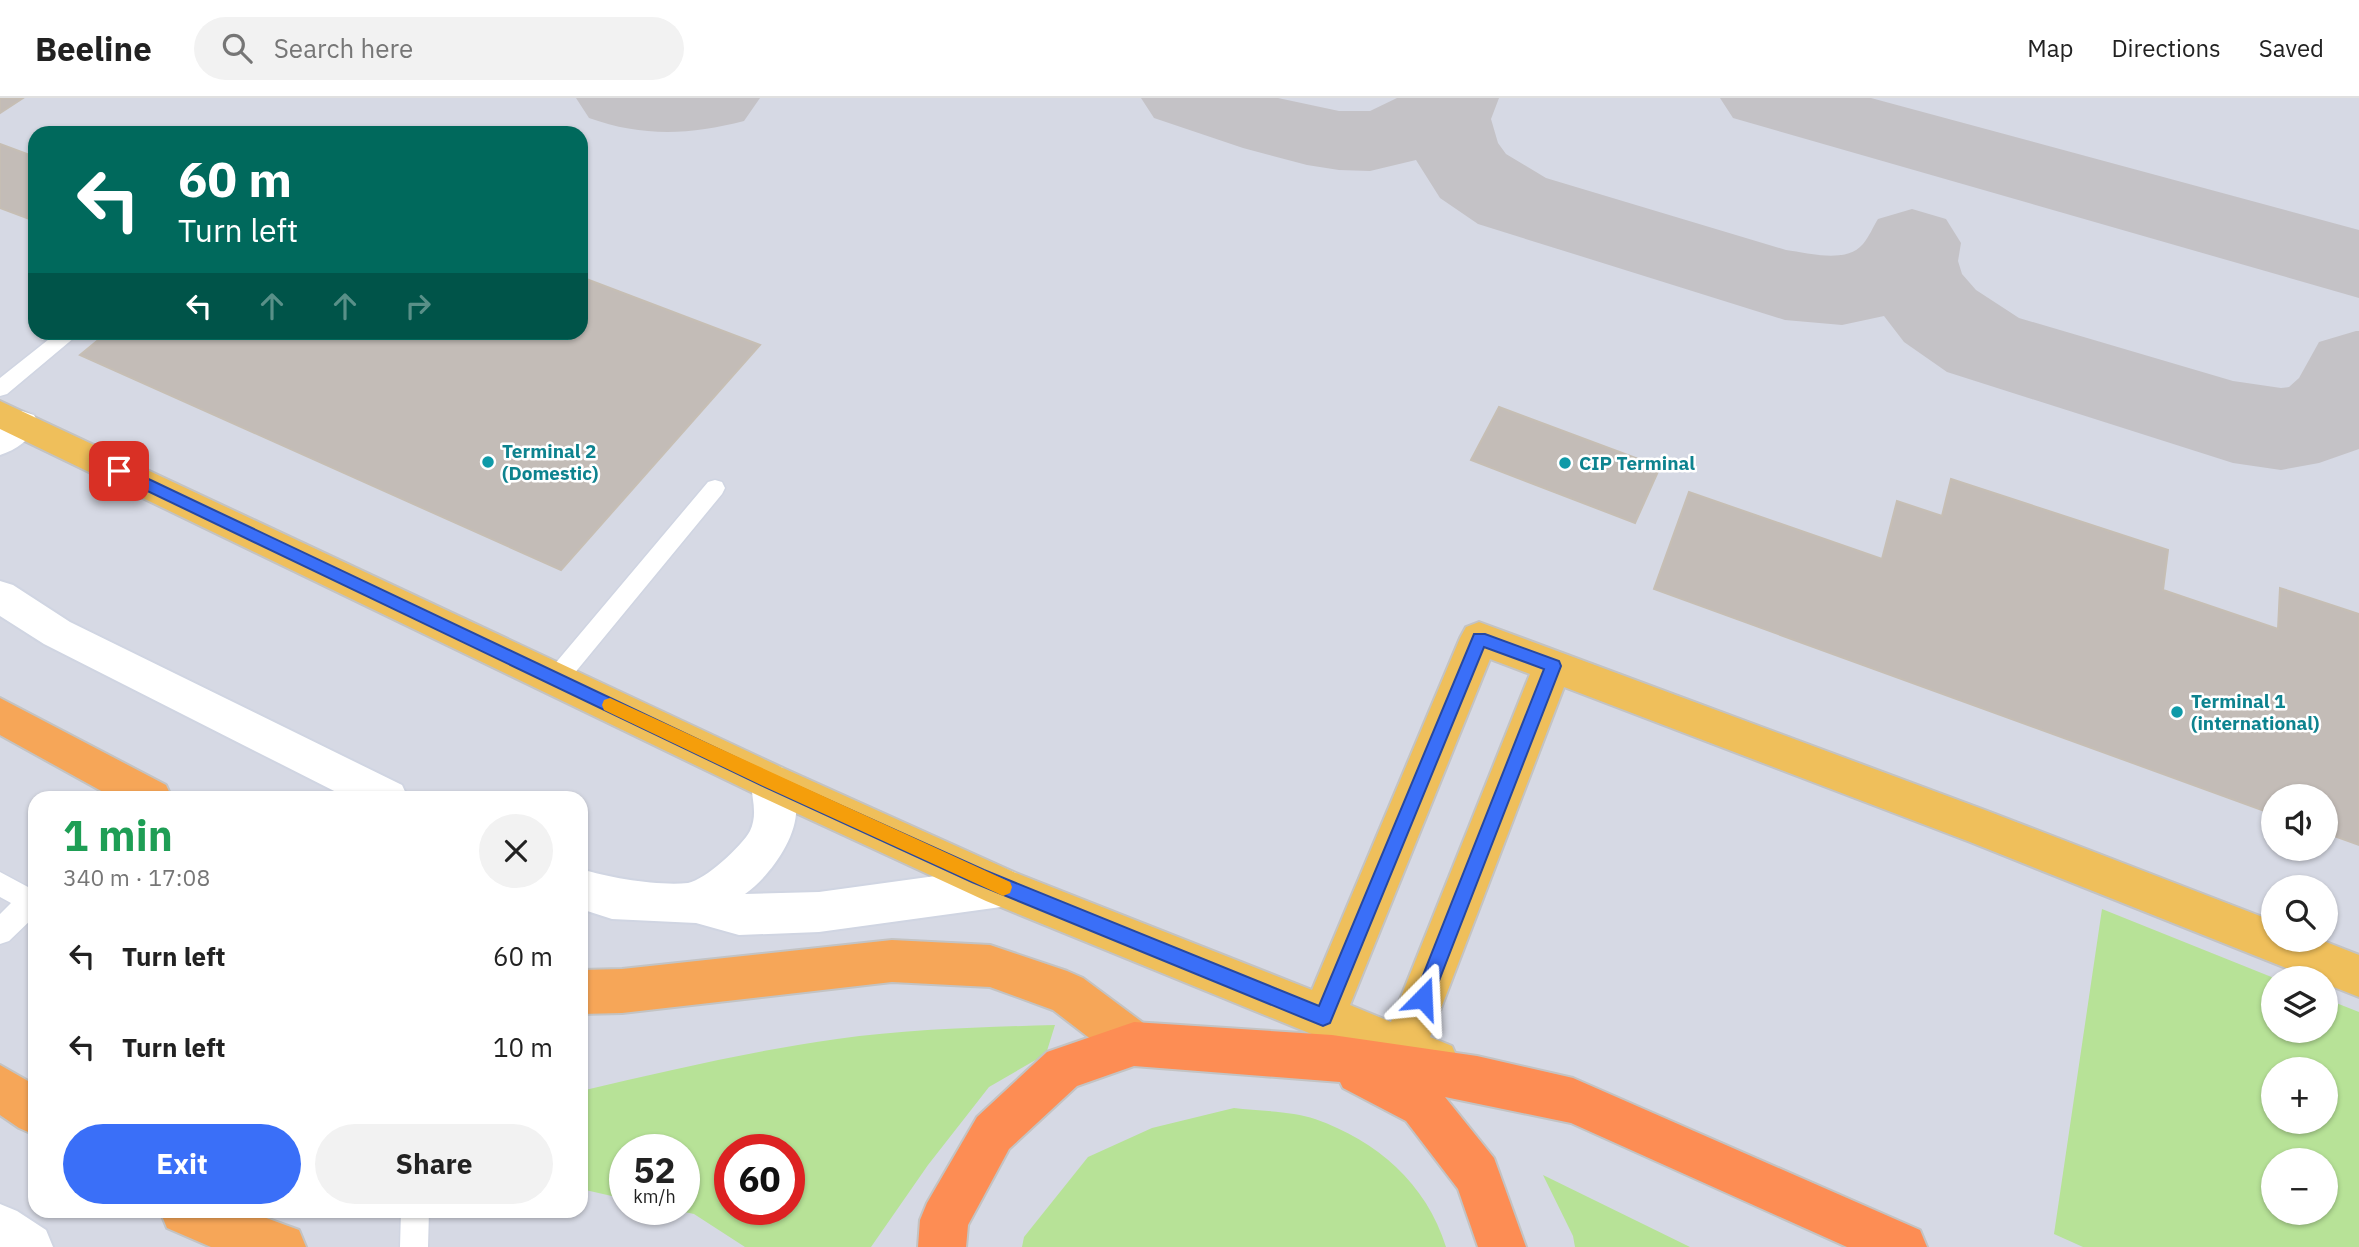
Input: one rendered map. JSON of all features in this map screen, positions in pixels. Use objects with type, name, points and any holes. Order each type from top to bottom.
[{"type":"highway","points":[[0,715],[132,791]]},
{"type":"highway","points":[[601,992],[892,961],[990,966],[1067,993],[1134,1044]]},
{"type":"highway","points":[[1328,1037],[1422,1105],[1477,1175],[1502,1247]]},
{"type":"highway","points":[[942,1247],[944,1220],[993,1133],[1063,1068],[1134,1044],[1328,1037],[1477,1079],[1573,1101],[1903,1247]]},
{"type":"highway","points":[[0,1088],[28,1107]]},
{"type":"highway","points":[[196,1218],[282,1247]]},
{"type":"main road","points":[[7,427],[1328,1037],[1403,1049],[1477,1079]]},
{"type":"main road","points":[[0,596],[57,633],[374,791]]},
{"type":"main road","points":[[1328,1037],[1479,638],[1985,829],[2359,976]]},
{"type":"main road","points":[[1403,1049],[1553,666]]},
{"type":"main road","points":[[696,903],[742,874],[761,852],[776,811],[769,781]]},
{"type":"main road","points":[[588,891],[612,899],[696,903],[739,915],[820,912],[1001,887]]},
{"type":"main road","points":[[0,1228],[29,1247]]},
{"type":"lane","points":[[0,389],[62,340]]},
{"type":"lane","points":[[556,679],[715,488]]},
{"type":"lane","points":[[0,884],[28,898]]},
{"type":"lane","points":[[0,932],[28,905]]},
{"type":"lane","points":[[588,1004],[601,992]]},
{"type":"lane","points":[[414,1247],[415,1218]]},
{"type":"shaded area","points":[[0,98],[2359,98],[2359,1247],[0,1247]]},
{"type":"green space","points":[[2102,909],[2261,973],[2261,1043],[2338,1043],[2338,1004],[2359,1012],[2359,1247],[2083,1247],[2054,1234]]},
{"type":"green space","points":[[1055,1025],[1046,1054],[989,1087],[928,1165],[871,1247],[745,1247],[700,1218],[700,1134],[609,1134],[609,1195],[588,1191],[588,1089],[741,1055],[837,1039],[919,1031]]},
{"type":"green space","points":[[1234,1108],[1306,1116],[1359,1139],[1396,1167],[1412,1184],[1426,1203],[1446,1247],[1022,1247],[1024,1237],[1088,1157],[1152,1128]]},
{"type":"green space","points":[[1543,1175],[1690,1247],[1575,1247],[1573,1236]]},
{"type":"building","points":[[0,98],[23,98],[0,113]]},
{"type":"building","points":[[0,144],[28,154],[28,218],[0,208]]},
{"type":"building","name":"Terminal 2 (Domestic)","points":[[588,280],[760,345],[561,570],[80,355],[98,340],[588,340]]},
{"type":"building","name":"CIP Terminal","points":[[1499,407],[1660,467],[1635,523],[1471,460]]},
{"type":"building","name":"Terminal 1 (international)","points":[[1951,479],[2168,550],[2163,590],[2278,629],[2280,588],[2359,614],[2359,845],[2338,837],[2338,784],[2261,784],[2261,810],[1654,589],[1689,492],[1882,559],[1897,501],[1942,516]]},
{"type":"taxiway","points":[[621,98],[654,105],[712,101],[715,98]]},
{"type":"taxiway","points":[[1186,98],[1275,128],[1339,141],[1370,141],[1400,135],[1426,121],[1449,98]]},
{"type":"taxiway","points":[[1454,98],[1446,119],[1453,146],[1473,176],[1512,201],[1785,285],[1813,289],[1857,289],[1883,280],[1898,268],[1912,243],[1909,261],[1915,286],[1940,316],[1983,345],[2233,422],[2281,429],[2319,422],[2340,404],[2356,369],[2359,396]]},
{"type":"taxiway","points":[[1765,98],[2359,264]]},
{"type":"slow traffic","points":[[610,705],[769,781],[1003,887]]},
{"type":"place","name":"Terminal 2 (Domestic)","points":[[488,462]]},
{"type":"place","name":"CIP Terminal","points":[[1565,463]]},
{"type":"place","name":"Terminal 1 (international)","points":[[2177,712]]},
{"type":"route","points":[[119,471],[769,781],[1001,887],[1323,1017],[1479,638],[1553,666],[1423,998]]}]
